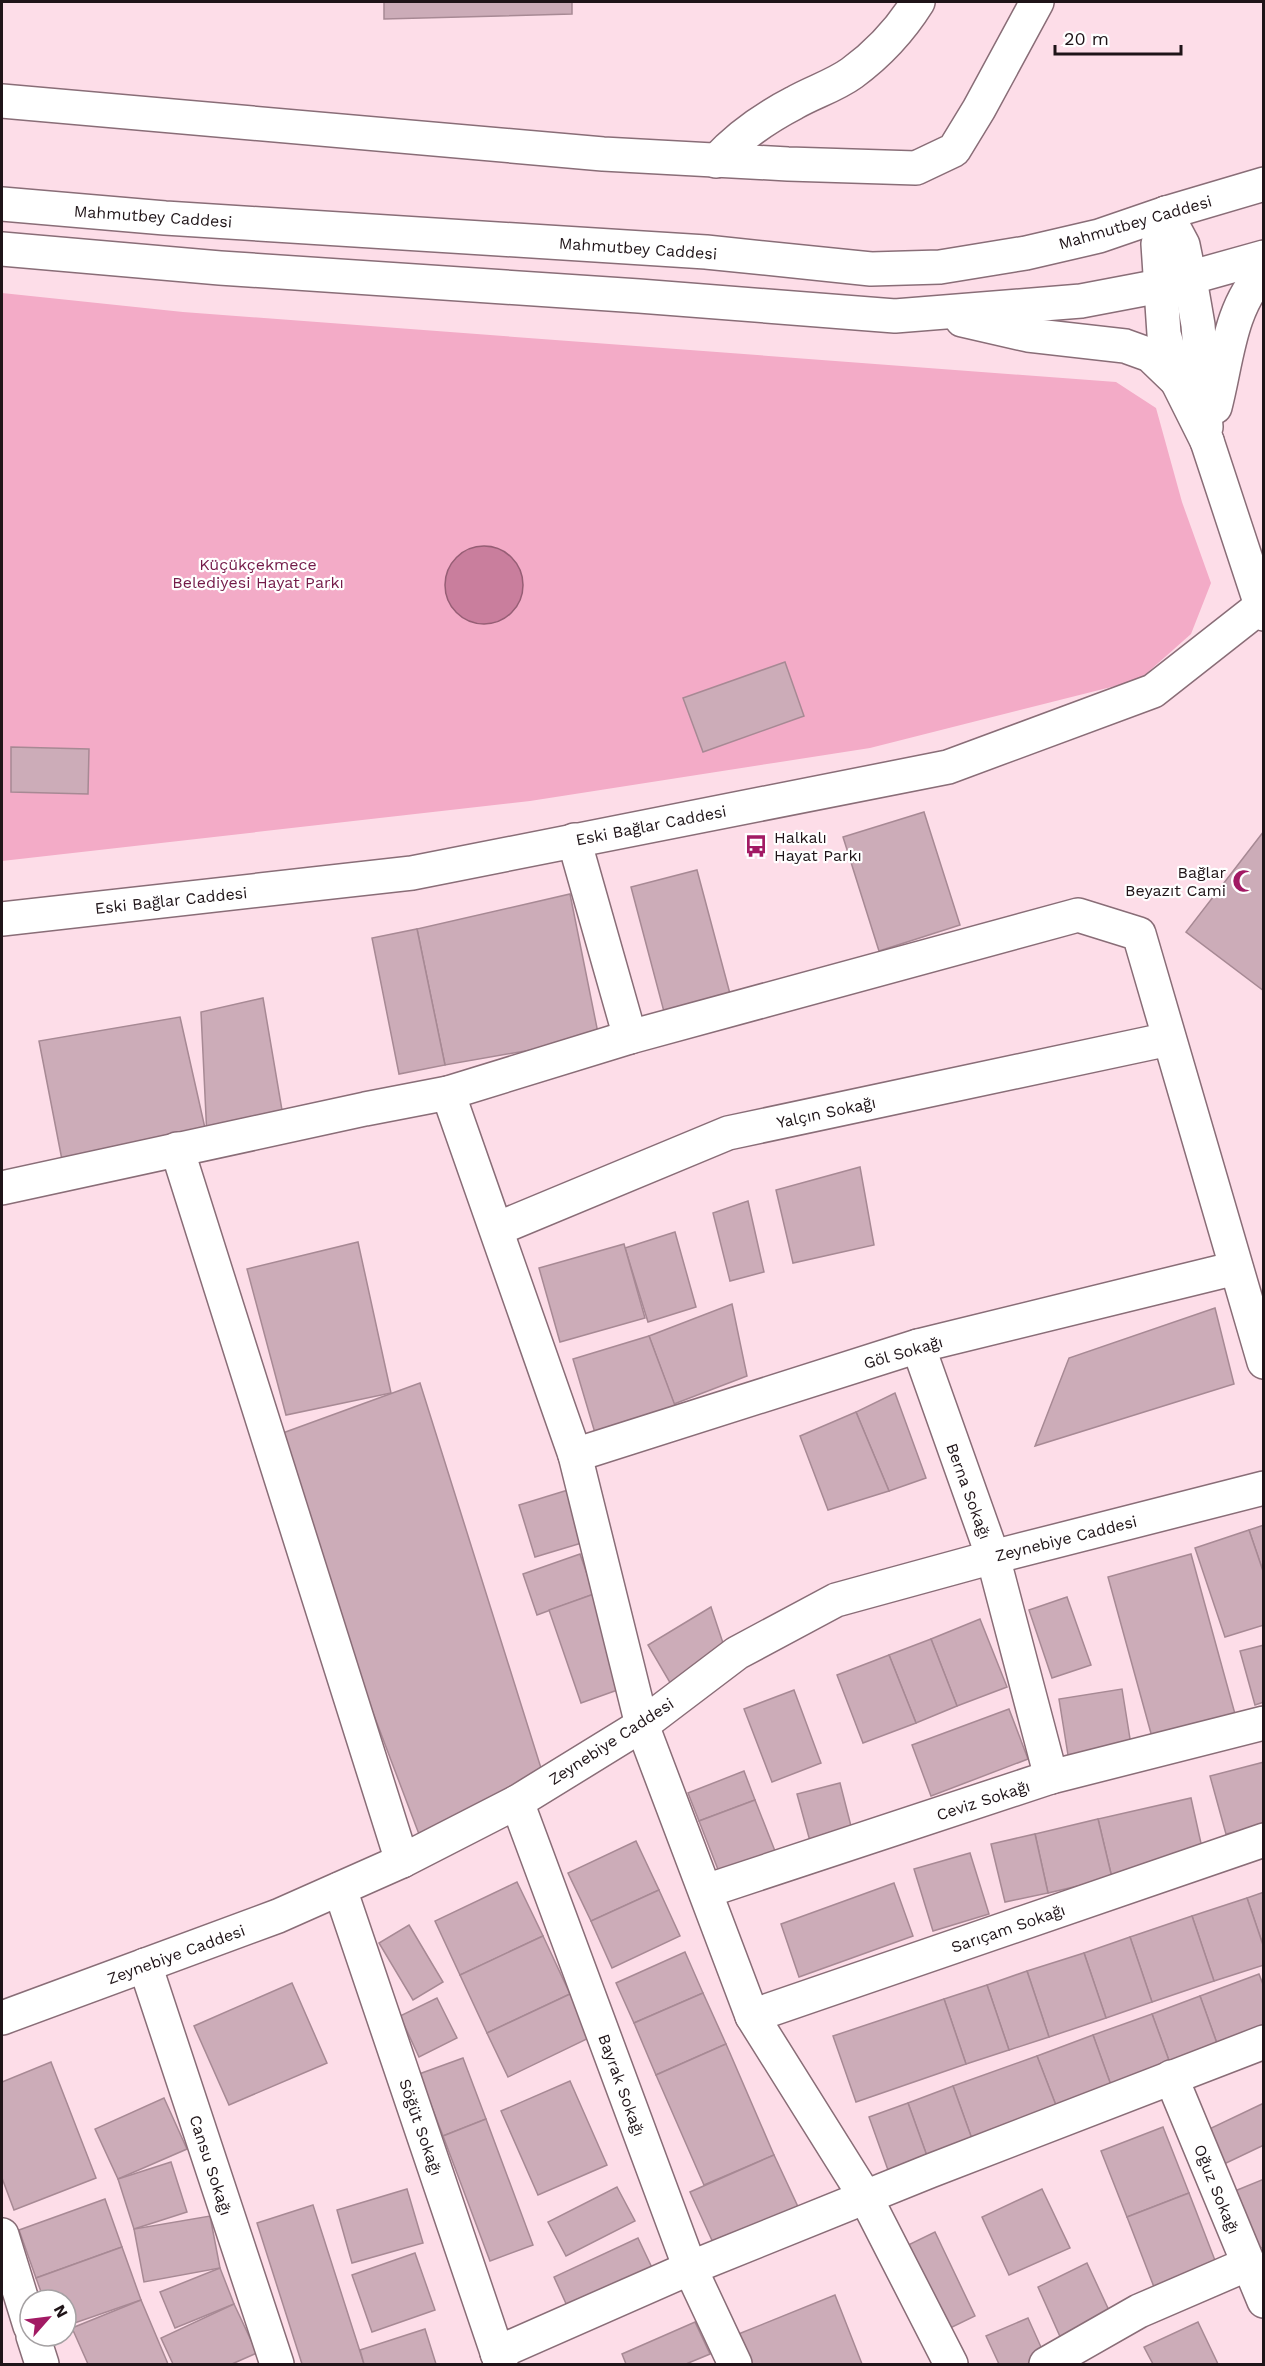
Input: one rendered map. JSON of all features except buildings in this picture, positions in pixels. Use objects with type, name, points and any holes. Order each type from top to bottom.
[{"type":"street","points":[[716,161],[740,136],[794,103],[824,90],[851,74],[896,33],[918,2]]},
{"type":"street","points":[[2,101],[603,154],[716,161],[916,168],[954,150],[1037,2]]},
{"type":"street","name":"Mahmutbey Caddesi","points":[[2,204],[165,218],[706,252],[871,269],[940,267],[1026,253],[1099,236],[1263,184]]},
{"type":"street","points":[[1166,213],[1158,244],[1175,283],[1198,325],[1207,441]]},
{"type":"street","points":[[2,249],[220,268],[627,295],[895,316],[1081,301],[1175,283],[1263,257]]},
{"type":"street","points":[[1207,441],[1232,331],[1243,298],[1263,272]]},
{"type":"street","points":[[1175,283],[1164,334],[1178,381],[1207,441],[1262,611]]},
{"type":"street","points":[[933,313],[1028,335],[1125,346],[1150,355],[1178,381]]},
{"type":"street","name":"Eski Bağlar Caddesi","points":[[2,919],[412,873],[948,766],[1153,691],[1262,611]]},
{"type":"street","points":[[574,840],[630,1037]]},
{"type":"street","points":[[2,1188],[448,1093],[630,1037],[1078,915],[1139,934],[1263,1362]]},
{"type":"street","name":"Yalçın Sokağı","points":[[497,1229],[728,1133],[1169,1040]]},
{"type":"street","points":[[448,1093],[574,1455],[642,1725],[752,2016],[866,2198],[951,2364]]},
{"type":"street","points":[[177,1149],[402,1861]]},
{"type":"street","name":"Göl Sokağı","points":[[574,1455],[918,1346],[1236,1268]]},
{"type":"street","name":"Berna Sokağı","points":[[918,1346],[993,1557],[1052,1777]]},
{"type":"street","name":"Zeynebiye Caddesi","points":[[2,2018],[278,1917],[402,1861],[517,1802],[642,1725],[737,1653],[836,1600],[1263,1488]]},
{"type":"street","name":"Ceviz Sokağı","points":[[706,1891],[1052,1777],[1263,1723]]},
{"type":"street","name":"Bayrak Sokağı","points":[[517,1802],[690,2268],[735,2364]]},
{"type":"street","name":"Sarıçam Sokağı","points":[[752,2016],[1263,1840]]},
{"type":"street","name":"Söğüt Sokağı","points":[[340,1889],[499,2359]]},
{"type":"street","name":"Cansu Sokağı","points":[[145,1965],[278,2364]]},
{"type":"street","points":[[499,2359],[690,2268],[1263,2042]]},
{"type":"street","name":"Oğuz Sokağı","points":[[1171,2078],[1263,2301]]},
{"type":"street","points":[[2,2235],[18,2288]]},
{"type":"street","points":[[1046,2364],[1139,2311],[1248,2264]]},
{"type":"street","points":[[37,2348],[42,2364]]},
{"type":"green space","name":"Küçükçekmece Belediyesi Hayat Parkı","points":[[2,293],[183,312],[1116,382],[1156,408],[1182,502],[1211,583],[1191,634],[1139,680],[870,748],[530,801],[2,861]]},
{"type":"shaded area","points":[[484,546],[499,549],[512,557],[520,570],[523,585],[520,600],[512,613],[499,621],[484,624],[469,621],[456,613],[448,600],[445,585],[448,570],[456,557],[469,549]]},
{"type":"place","name":"Halkalı Hayat Parkı","points":[[756,846]]},
{"type":"place","name":"Bağlar Beyazıt Cami","points":[[1244,881]]}]
